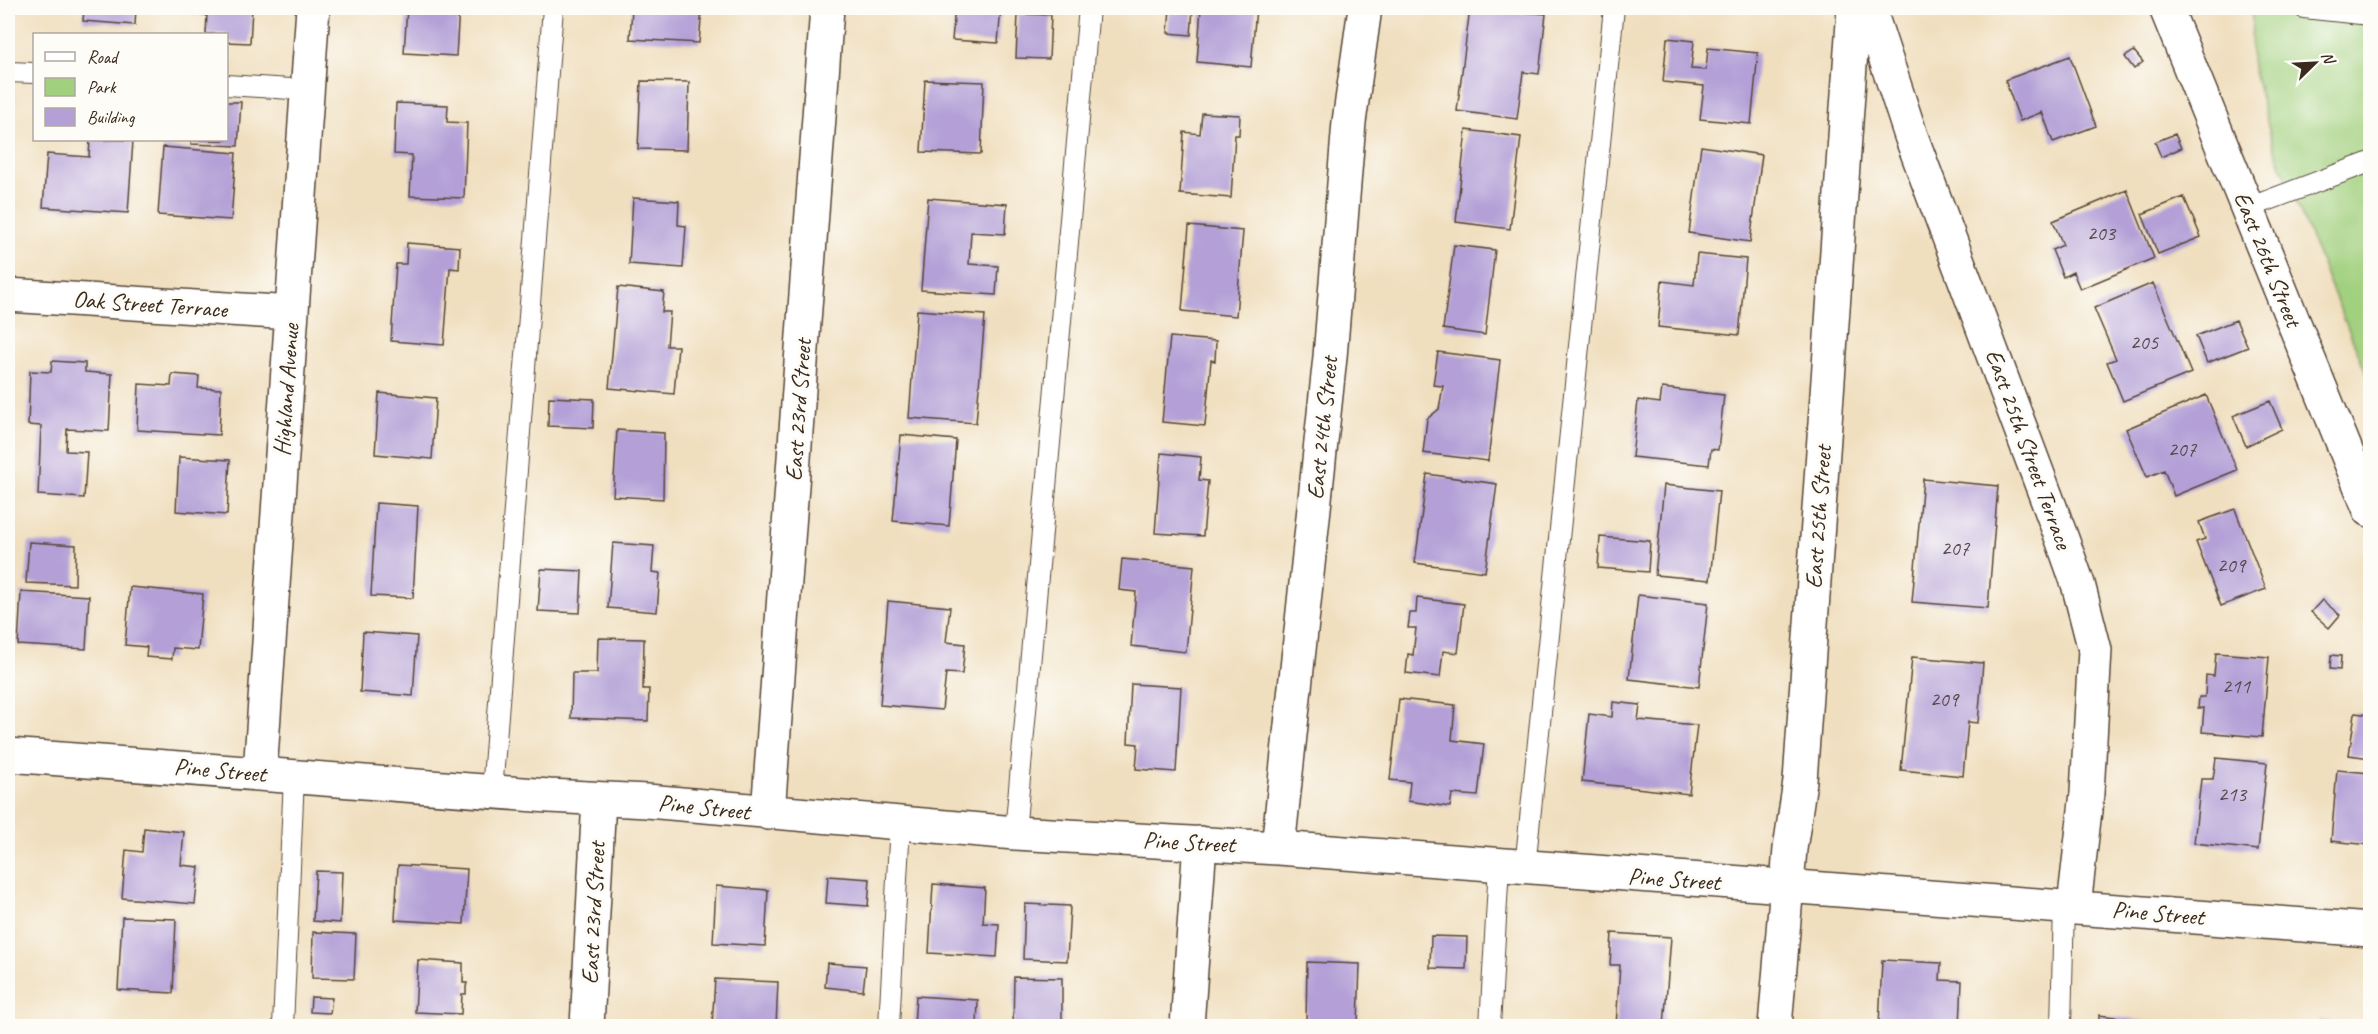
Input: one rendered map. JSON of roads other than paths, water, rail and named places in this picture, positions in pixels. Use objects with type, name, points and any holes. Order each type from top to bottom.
[{"type":"street","name":"Highland Avenue","points":[[260,773],[313,8]]},
{"type":"street","name":"East 23rd Street","points":[[768,813],[826,8]]},
{"type":"street","name":"East 24th Street","points":[[1278,848],[1330,357],[1349,122],[1365,8]]},
{"type":"street","name":"East 25th Street","points":[[1776,1026],[1787,887],[1800,781],[1854,8]]},
{"type":"street","name":"East 25th Street Terrace","points":[[1869,8],[1911,136],[2078,584],[2095,650],[2087,793],[2069,905]]},
{"type":"street","name":"East 26th Street","points":[[2166,8],[2370,510]]},
{"type":"street","name":"Oak Street Terrace","points":[[8,295],[292,313]]},
{"type":"street","name":"Pine Street","points":[[8,755],[1015,833],[1278,848],[1787,887],[2069,905],[2370,930]]},
{"type":"street","name":"East 23rd Street","points":[[587,1026],[599,799]]},
{"type":"street","points":[[1188,1026],[1200,843]]},
{"type":"lane","points":[[492,792],[553,8]]},
{"type":"lane","points":[[1015,833],[1089,8]]},
{"type":"lane","points":[[1490,1026],[1512,866],[1614,8]]},
{"type":"lane","points":[[2304,8],[2370,15]]},
{"type":"lane","points":[[8,72],[33,73]]},
{"type":"lane","points":[[228,85],[307,90]]},
{"type":"lane","points":[[2248,208],[2370,162]]},
{"type":"lane","points":[[283,1026],[294,777]]},
{"type":"lane","points":[[889,1026],[900,824]]},
{"type":"lane","points":[[2061,1026],[2069,905]]}]
